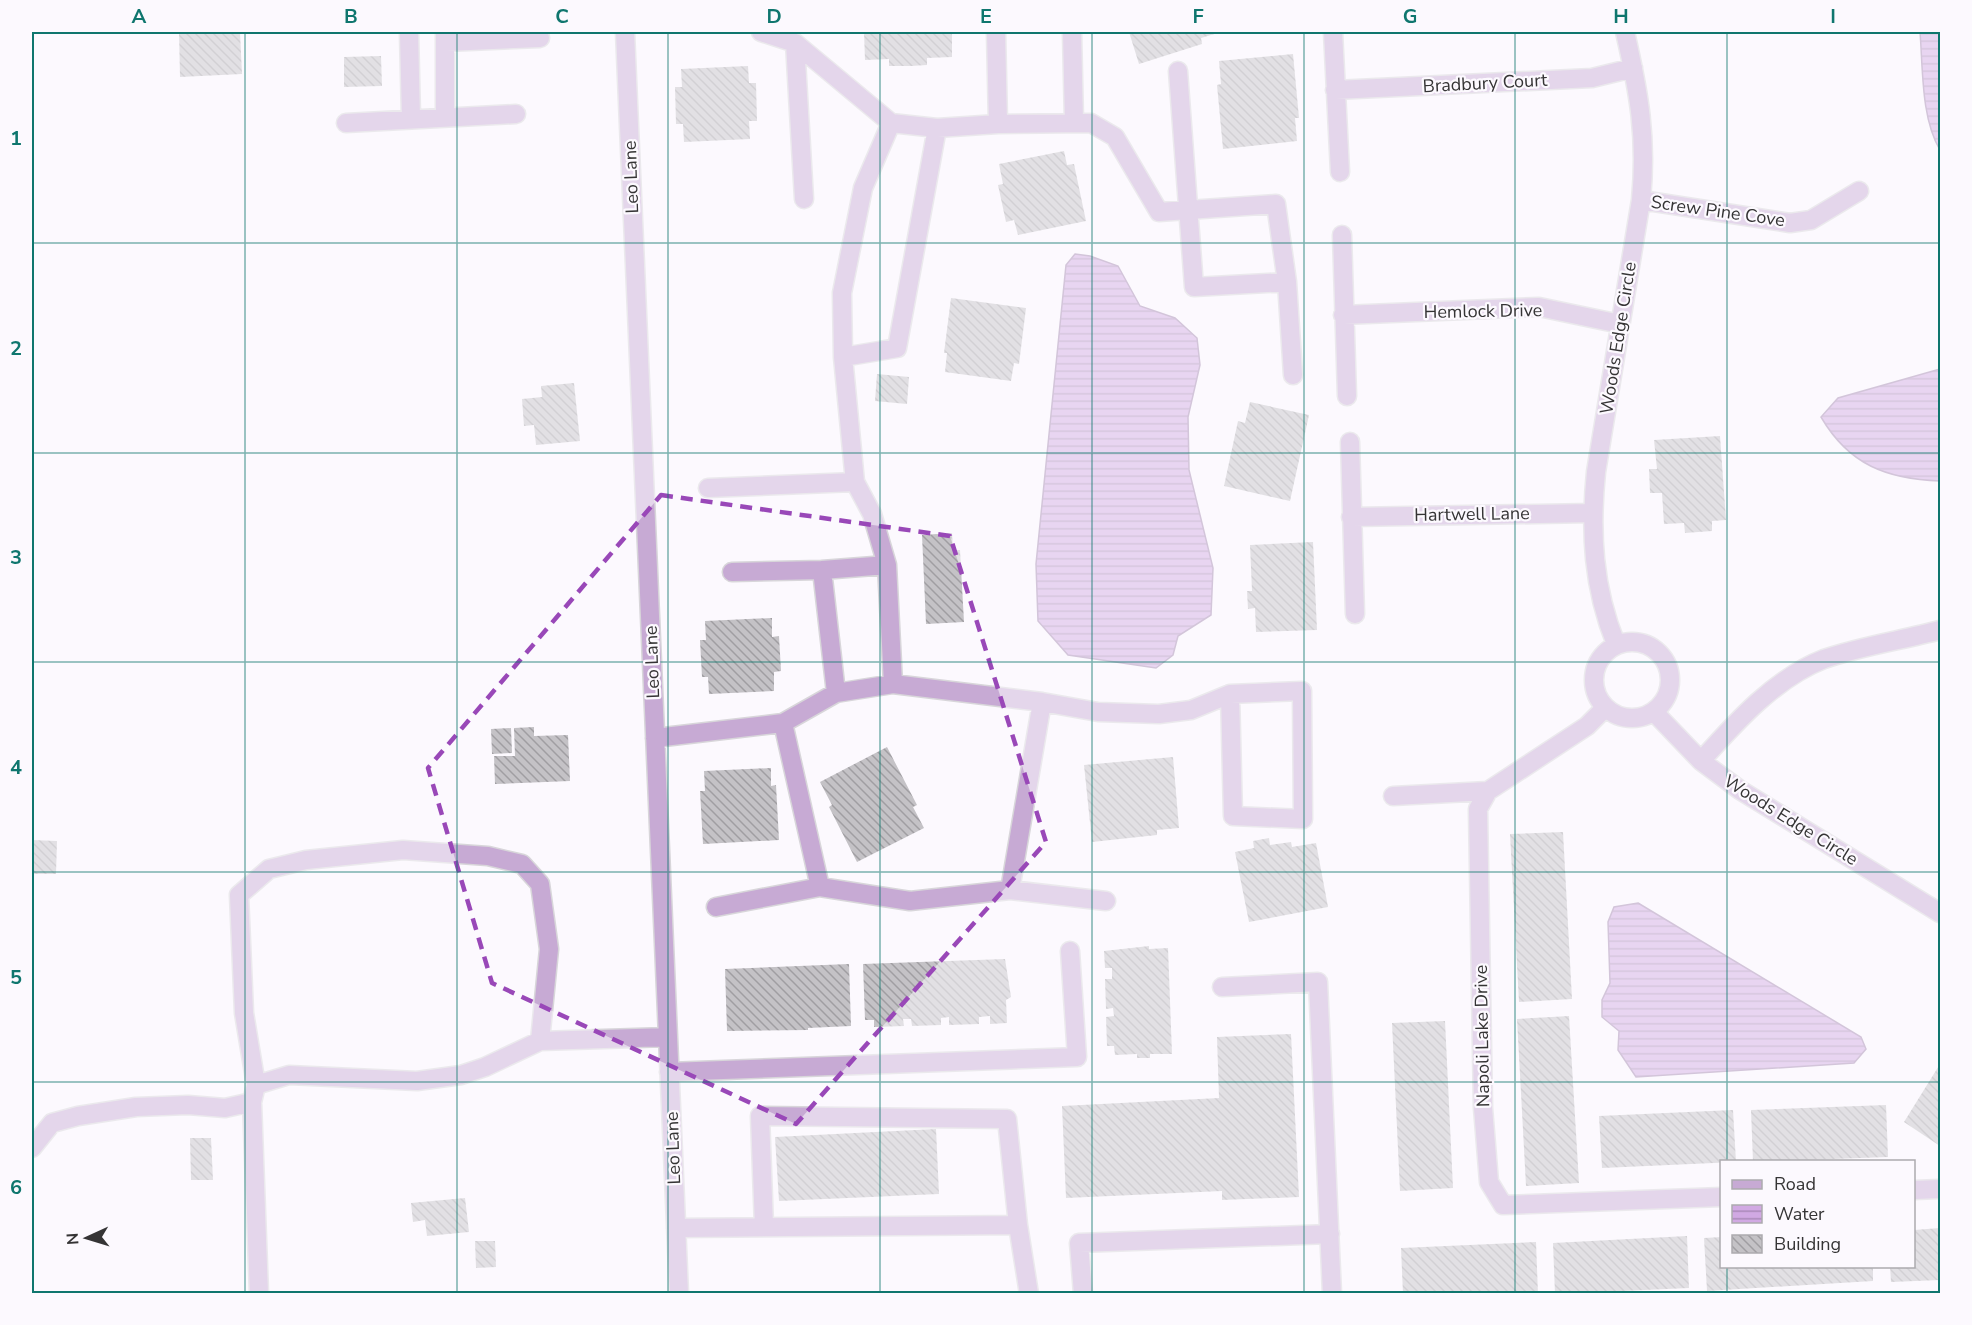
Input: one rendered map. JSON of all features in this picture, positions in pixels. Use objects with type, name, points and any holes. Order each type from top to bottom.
[{"type":"street","points":[[409,32],[411,119]]},
{"type":"street","points":[[625,32],[633,32]]},
{"type":"street","name":"Leo Lane","points":[[625,32],[679,1293]]},
{"type":"street","points":[[761,32],[795,43],[891,123],[937,128],[998,124],[1091,123],[1115,137],[1159,212],[1276,204],[1287,282],[1293,375]]},
{"type":"street","points":[[996,32],[998,124]]},
{"type":"street","points":[[1072,32],[1074,123]]},
{"type":"street","points":[[1333,32],[1340,172]]},
{"type":"street","name":"Woods Edge Circle","points":[[1616,644],[1600,595],[1593,554],[1592,513],[1596,472],[1641,200],[1645,159],[1643,118],[1625,32]]},
{"type":"street","points":[[445,118],[445,37],[540,38]]},
{"type":"street","points":[[795,43],[804,199]]},
{"type":"street","name":"Bradbury Court","points":[[1335,90],[1592,78],[1633,68]]},
{"type":"street","points":[[1178,71],[1194,286],[1287,282]]},
{"type":"street","points":[[346,123],[516,114]]},
{"type":"street","points":[[891,123],[863,188],[842,293],[843,357],[855,482],[872,514],[887,565],[893,684]]},
{"type":"street","points":[[843,357],[897,348],[937,128]]},
{"type":"street","name":"Screw Pine Cove","points":[[1641,200],[1790,223],[1811,220],[1859,191]]},
{"type":"street","points":[[1342,235],[1347,396]]},
{"type":"street","name":"Hemlock Drive","points":[[1343,315],[1539,307],[1620,324]]},
{"type":"street","points":[[1350,442],[1355,614]]},
{"type":"street","points":[[708,488],[855,482]]},
{"type":"street","name":"Hartwell Lane","points":[[1351,517],[1592,513]]},
{"type":"street","points":[[732,572],[822,570],[887,565]]},
{"type":"street","points":[[822,570],[836,693]]},
{"type":"street","points":[[1701,761],[1734,724],[1794,674],[1824,659],[1941,630]]},
{"type":"street","points":[[1627,641],[1649,645],[1665,661],[1670,683],[1662,704],[1654,712],[1634,718],[1624,718],[1605,708],[1598,699],[1593,678],[1600,658],[1616,644],[1627,641]]},
{"type":"street","points":[[655,738],[783,723],[836,693],[893,684],[1042,702],[1098,712],[1159,714],[1191,710],[1230,694],[1302,691],[1303,819],[1233,816],[1230,694]]},
{"type":"street","points":[[1010,890],[1042,702]]},
{"type":"street","points":[[1393,796],[1488,791],[1587,726],[1605,708]]},
{"type":"street","name":"Woods Edge Circle","points":[[1654,712],[1701,761],[1740,790],[1941,913]]},
{"type":"street","points":[[783,723],[820,886]]},
{"type":"street","name":"Napoli Lake Drive","points":[[1488,791],[1479,809],[1477,831],[1483,1108],[1488,1182],[1503,1205],[1720,1197]]},
{"type":"street","points":[[259,1293],[254,1093],[244,1012],[239,895],[269,869],[306,860],[403,850],[488,856],[522,864],[540,884],[549,949],[540,1041]]},
{"type":"street","points":[[716,907],[820,886],[910,901],[1010,890],[1106,901]]},
{"type":"street","points":[[669,1072],[1077,1057],[1070,951]]},
{"type":"street","points":[[1222,987],[1318,982],[1332,1293]]},
{"type":"street","points":[[32,1148],[52,1123],[78,1116],[136,1107],[188,1105],[225,1108],[290,1075],[417,1081],[461,1074],[485,1067],[540,1041],[668,1037]]},
{"type":"street","points":[[764,1227],[760,1116],[1007,1119],[1018,1225],[1029,1293]]},
{"type":"street","points":[[1915,1190],[1941,1189]]},
{"type":"street","points":[[676,1228],[1018,1225]]},
{"type":"street","points":[[1083,1293],[1079,1243],[1330,1234]]},
{"type":"highlighted area","points":[[661,495],[950,536],[1046,842],[796,1124],[492,983],[428,768]]},
{"type":"water","points":[[1920,32],[1940,32],[1940,150],[1929,123],[1926,108]]},
{"type":"water","points":[[1075,254],[1090,256],[1118,266],[1140,306],[1175,318],[1197,338],[1200,365],[1188,417],[1189,470],[1213,568],[1211,615],[1178,636],[1173,655],[1156,668],[1068,655],[1038,621],[1036,564],[1066,265]]},
{"type":"water","points":[[1940,369],[1940,481],[1903,477],[1871,466],[1844,447],[1821,417],[1838,398]]},
{"type":"water","points":[[1638,903],[1861,1037],[1866,1049],[1854,1063],[1636,1077],[1618,1050],[1619,1031],[1602,1017],[1602,1000],[1610,983],[1608,922],[1614,907]]},
{"type":"building","points":[[179,32],[240,32],[242,74],[180,77]]},
{"type":"building","points":[[864,32],[952,32],[952,57],[927,58],[927,65],[911,66],[889,66],[889,59],[865,60]]},
{"type":"building","points":[[1129,32],[1221,32],[1201,38],[1202,44],[1139,64]]},
{"type":"building","points":[[1293,54],[1299,118],[1295,118],[1297,141],[1223,149],[1217,85],[1221,84],[1219,61]]},
{"type":"building","points":[[381,56],[382,86],[344,87],[344,57]]},
{"type":"building","points":[[748,66],[749,83],[756,83],[757,121],[749,121],[750,139],[684,142],[683,124],[676,124],[675,87],[682,87],[681,69]]},
{"type":"building","points":[[1064,151],[1067,165],[1074,164],[1086,221],[1018,235],[1014,220],[1006,222],[998,185],[1003,184],[999,164]]},
{"type":"building","points":[[951,298],[1026,308],[1019,364],[1014,363],[1011,381],[945,372],[947,353],[944,353]]},
{"type":"building","points":[[877,374],[909,377],[907,404],[875,401]]},
{"type":"building","points":[[574,383],[580,441],[536,445],[534,425],[524,426],[522,399],[542,397],[541,386]]},
{"type":"building","points":[[1250,402],[1309,415],[1290,501],[1224,486],[1238,421],[1245,423]]},
{"type":"building","points":[[1720,436],[1726,520],[1712,521],[1712,531],[1685,533],[1684,523],[1664,524],[1662,493],[1650,493],[1649,469],[1657,469],[1654,440]]},
{"type":"building","points":[[952,533],[953,550],[960,550],[964,622],[926,624],[922,535]]},
{"type":"building","points":[[1313,542],[1317,630],[1256,632],[1255,608],[1248,609],[1247,591],[1252,591],[1250,545]]},
{"type":"building","points":[[772,618],[772,637],[779,636],[781,671],[774,672],[774,691],[709,694],[708,677],[702,677],[700,640],[706,640],[705,621]]},
{"type":"building","points":[[534,727],[534,736],[568,735],[570,781],[495,784],[494,756],[515,756],[514,728]]},
{"type":"building","points":[[511,728],[512,753],[492,754],[491,729]]},
{"type":"building","points":[[887,747],[917,805],[913,807],[924,828],[857,862],[829,807],[832,805],[820,782]]},
{"type":"building","points":[[1173,757],[1179,828],[1157,830],[1157,835],[1092,842],[1084,765]]},
{"type":"building","points":[[771,768],[771,786],[776,785],[779,840],[703,844],[700,791],[705,791],[704,771]]},
{"type":"building","points":[[1563,832],[1572,999],[1519,1002],[1510,834]]},
{"type":"building","points":[[1269,838],[1270,845],[1291,842],[1292,847],[1316,843],[1328,907],[1249,922],[1235,852],[1254,848],[1253,841]]},
{"type":"building","points":[[32,840],[57,841],[56,874],[32,874]]},
{"type":"building","points":[[1149,946],[1149,949],[1168,948],[1172,1054],[1150,1054],[1150,1058],[1137,1058],[1137,1054],[1115,1055],[1114,1046],[1107,1046],[1106,1017],[1114,1016],[1113,1008],[1106,1009],[1105,979],[1112,979],[1112,968],[1105,968],[1104,951]]},
{"type":"building","points":[[1005,959],[1011,997],[1006,1000],[1007,1023],[990,1024],[990,1016],[979,1017],[979,1024],[949,1025],[949,1017],[941,1018],[941,1025],[912,1026],[911,1019],[903,1019],[904,1026],[874,1027],[874,1020],[865,1020],[863,964]]},
{"type":"building","points":[[849,964],[851,1026],[808,1028],[808,1030],[727,1031],[725,969]]},
{"type":"building","points":[[1569,1016],[1579,1183],[1526,1186],[1517,1019]]},
{"type":"building","points":[[1445,1021],[1453,1188],[1400,1191],[1392,1023]]},
{"type":"building","points":[[1291,1034],[1299,1197],[1222,1200],[1222,1191],[1066,1198],[1062,1106],[1219,1098],[1217,1037]]},
{"type":"building","points":[[1940,1064],[1940,1146],[1904,1122]]},
{"type":"building","points":[[1886,1105],[1888,1157],[1753,1160],[1751,1110]]},
{"type":"building","points":[[1733,1110],[1736,1160],[1602,1168],[1599,1116]]},
{"type":"building","points":[[936,1129],[939,1194],[779,1201],[775,1137]]},
{"type":"building","points":[[190,1138],[211,1138],[213,1180],[191,1180]]},
{"type":"building","points":[[465,1198],[469,1232],[427,1236],[425,1220],[413,1222],[411,1203]]},
{"type":"building","points":[[1940,1228],[1940,1280],[1891,1282],[1890,1268],[1915,1268],[1915,1230]]},
{"type":"building","points":[[1687,1236],[1689,1288],[1555,1294],[1553,1243]]},
{"type":"building","points":[[1720,1237],[1720,1268],[1873,1268],[1873,1281],[1707,1291],[1704,1238]]},
{"type":"building","points":[[475,1241],[495,1241],[496,1267],[476,1268]]},
{"type":"building","points":[[1536,1242],[1538,1294],[1403,1294],[1401,1248]]}]
